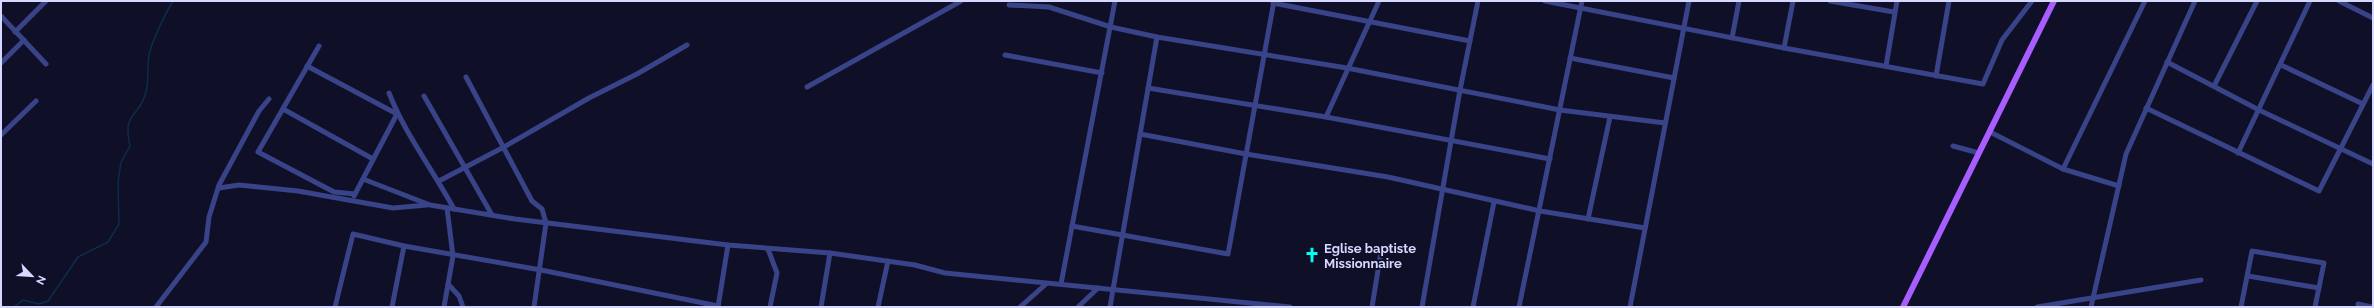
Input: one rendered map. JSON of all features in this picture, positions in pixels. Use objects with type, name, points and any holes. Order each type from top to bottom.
[{"type":"main road","points":[[1903,307],[2054,1]]},
{"type":"street","points":[[16,32],[46,1]]},
{"type":"street","points":[[806,87],[961,1]]},
{"type":"street","points":[[1061,284],[1115,1]]},
{"type":"street","points":[[1326,117],[1347,68],[1379,1]]},
{"type":"street","points":[[1422,307],[1444,189],[1460,90],[1478,1]]},
{"type":"street","points":[[1545,1],[1784,48],[1983,84],[2002,40],[2032,1]]},
{"type":"street","points":[[1520,307],[1582,1]]},
{"type":"street","points":[[1630,307],[1689,1]]},
{"type":"street","points":[[1732,38],[1738,1]]},
{"type":"street","points":[[1784,48],[1793,1]]},
{"type":"street","points":[[1830,1],[1894,12]]},
{"type":"street","points":[[1886,66],[1897,1]]},
{"type":"street","points":[[1936,76],[1950,1]]},
{"type":"street","points":[[2063,169],[2145,1]]},
{"type":"street","points":[[2091,307],[2126,154],[2195,1]]},
{"type":"street","points":[[2214,86],[2257,1]]},
{"type":"street","points":[[2238,153],[2310,1]]},
{"type":"street","points":[[2339,1],[2373,18]]},
{"type":"street","points":[[1072,226],[1228,254],[1274,2],[1470,41]]},
{"type":"street","points":[[1009,5],[1049,7],[1110,27],[1157,37],[1347,68],[1560,110],[1665,123]]},
{"type":"street","points":[[1,16],[46,64]]},
{"type":"street","points":[[1110,307],[1157,37]]},
{"type":"street","points":[[1,63],[24,40]]},
{"type":"street","points":[[439,181],[504,147],[589,98],[637,74],[687,45]]},
{"type":"street","points":[[319,46],[258,152],[334,192],[355,194]]},
{"type":"street","points":[[1005,56],[1102,73]]},
{"type":"street","points":[[1570,58],[1674,78]]},
{"type":"street","points":[[2167,62],[2259,110],[2373,164]]},
{"type":"street","points":[[2281,65],[2363,104]]},
{"type":"street","points":[[307,66],[397,114]]},
{"type":"street","points":[[466,76],[532,201],[542,209],[546,223],[541,270],[534,307]]},
{"type":"street","points":[[2146,108],[2319,191],[2373,84]]},
{"type":"street","points":[[1148,88],[1326,117],[1550,159]]},
{"type":"street","points":[[389,93],[397,114],[439,181],[454,209]]},
{"type":"street","points":[[424,96],[492,215]]},
{"type":"street","points":[[156,307],[206,242],[209,217],[226,170],[259,111],[269,99]]},
{"type":"street","points":[[1,135],[36,101]]},
{"type":"street","points":[[283,109],[373,159]]},
{"type":"street","points":[[351,200],[397,114]]},
{"type":"street","points":[[1588,219],[1610,117]]},
{"type":"street","points":[[1990,132],[2063,169],[2119,186]]},
{"type":"street","points":[[1140,134],[1246,154],[1388,176],[1494,202],[1645,228]]},
{"type":"street","points":[[1953,146],[1980,153]]},
{"type":"street","points":[[363,179],[430,205],[546,223],[728,245],[830,253],[915,265],[945,273],[1290,307]]},
{"type":"street","points":[[219,188],[248,186],[298,191],[393,208],[430,205]]},
{"type":"street","points":[[1473,307],[1494,202]]},
{"type":"street","points":[[444,307],[453,256],[447,208]]},
{"type":"street","points":[[335,307],[353,234],[453,256],[541,270],[718,306],[728,245]]},
{"type":"street","points":[[392,307],[404,246]]},
{"type":"street","points":[[768,249],[777,273],[770,307]]},
{"type":"street","points":[[2241,307],[2252,251],[2324,263],[2315,307]]},
{"type":"street","points":[[1372,307],[1381,252]]},
{"type":"street","points":[[821,307],[830,253]]},
{"type":"street","points":[[878,307],[888,261]]},
{"type":"street","points":[[2248,276],[2319,288]]},
{"type":"street","points":[[2037,307],[2201,280]]},
{"type":"street","points":[[448,284],[460,296],[463,307]]},
{"type":"street","points":[[1020,307],[1046,284]]},
{"type":"street","points":[[1078,307],[1098,288]]},
{"type":"street","points":[[2358,304],[2372,307]]},
{"type":"waterway","points":[[14,307],[23,300],[39,304],[48,301],[78,257],[108,242],[119,224],[118,182],[121,162],[130,146],[128,127],[132,116],[143,101],[147,88],[149,55],[159,28],[173,1]]},
{"type":"place","name":"Eglise baptiste Missionnaire","points":[[1312,255]]}]
